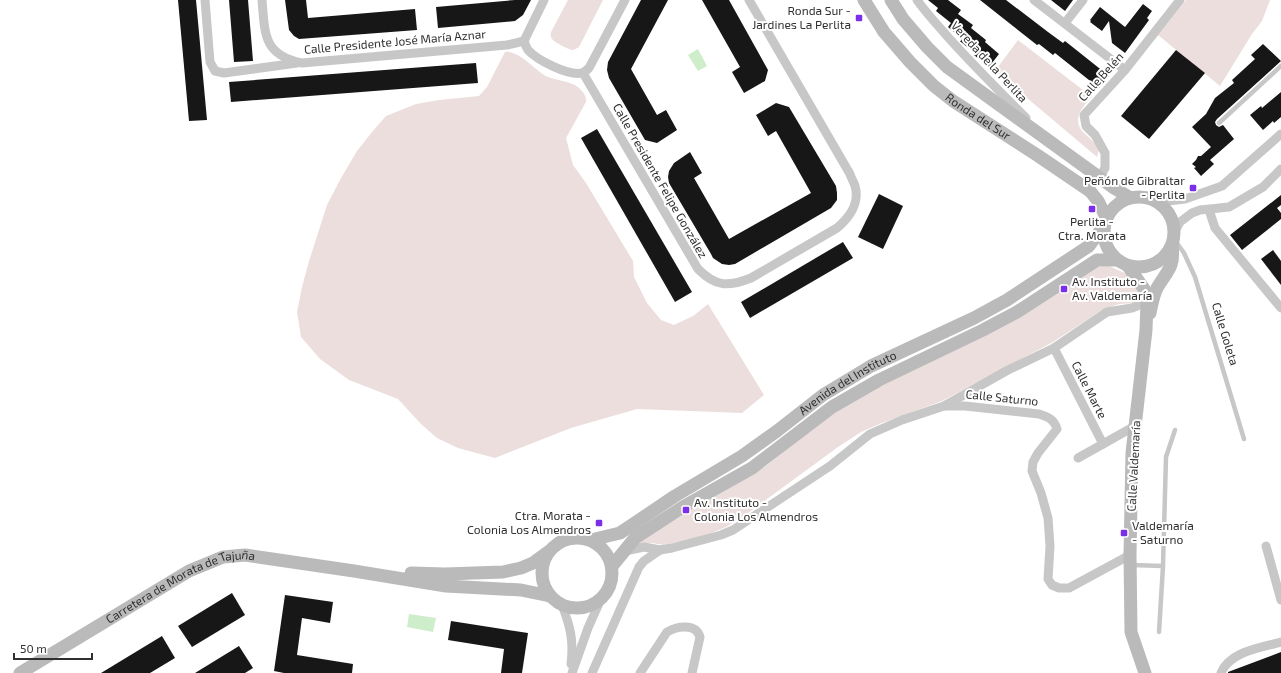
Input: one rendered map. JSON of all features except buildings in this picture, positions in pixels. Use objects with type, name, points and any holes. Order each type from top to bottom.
[{"type":"main road","name":"Ronda del Sur","points":[[864,0],[884,32],[910,62],[934,86],[953,101],[1090,190],[1098,201],[1105,222]]},
{"type":"main road","name":"Ronda del Sur","points":[[891,0],[903,19],[947,67],[1129,197]]},
{"type":"main road","points":[[1139,196],[1159,202],[1168,210],[1172,219],[1174,238],[1165,256],[1156,263],[1143,267],[1123,263],[1109,251],[1104,239],[1105,222],[1111,209],[1119,202],[1129,197],[1139,196]]},
{"type":"main road","name":"Avenida del Instituto","points":[[591,540],[620,533],[675,496],[742,456],[823,395],[871,366],[974,318],[1007,300],[1089,246],[1105,222]]},
{"type":"main road","name":"Calle Valdemaría","points":[[1145,673],[1131,632],[1130,560],[1132,453],[1150,301],[1171,267],[1174,256],[1174,238]]},
{"type":"main road","name":"Avenida del Instituto","points":[[612,566],[635,538],[684,507],[752,468],[832,407],[879,380],[950,347],[1003,319],[1097,260],[1123,263]]},
{"type":"main road","name":"Calle Valdemaría","points":[[1123,263],[1144,289],[1150,301]]},
{"type":"main road","points":[[581,537],[591,540],[598,543],[610,557],[612,578],[609,589],[601,600],[589,606],[575,608],[562,605],[550,596],[544,587],[541,576],[543,562],[548,552],[559,542],[570,538],[581,537]]},
{"type":"main road","name":"Carretera de Morata de Tajuña","points":[[354,571],[445,574],[503,572],[533,563],[548,552]]},
{"type":"main road","name":"Carretera de Morata de Tajuña","points":[[20,673],[189,571],[223,557],[246,555],[446,586],[521,590],[550,596]]},
{"type":"street","points":[[205,0],[210,62],[215,71],[224,73],[302,63]]},
{"type":"street","name":"Calle Presidente José María Aznar","points":[[262,0],[265,33],[269,44],[278,53],[289,60],[302,63],[507,45],[524,41]]},
{"type":"street","points":[[544,0],[524,41],[527,49],[552,65],[566,72],[574,73],[583,73],[589,68],[625,0]]},
{"type":"street","name":"Calle Presidente Felipe González","points":[[583,73],[698,269],[706,277],[728,285],[750,278],[837,228],[846,220],[853,210],[856,198],[856,187],[850,174],[749,0]]},
{"type":"street","name":"Vereda de la Perlita","points":[[918,0],[923,8],[956,46],[993,86],[1046,139]]},
{"type":"street","points":[[1034,0],[1125,70]]},
{"type":"street","points":[[1065,23],[1083,0]]},
{"type":"street","name":"Calle Belén","points":[[1100,177],[1105,168],[1105,153],[1095,135],[1086,126],[1084,115],[1125,70],[1180,0]]},
{"type":"street","points":[[1159,202],[1185,199],[1222,186],[1281,134]]},
{"type":"street","points":[[1174,238],[1180,222],[1192,213],[1200,210],[1229,207],[1263,187],[1281,169]]},
{"type":"street","points":[[1209,210],[1216,228],[1281,308]]},
{"type":"street","points":[[625,551],[644,547],[660,550],[672,548],[733,530],[830,466],[870,434],[902,420],[944,406],[1008,370],[1054,348],[1107,312],[1132,308],[1150,301]]},
{"type":"street","points":[[1132,308],[1146,326]]},
{"type":"street","name":"Calle Marte","points":[[1054,348],[1103,444]]},
{"type":"street","name":"Calle Saturno","points":[[944,406],[965,406],[1039,414],[1049,417],[1055,423],[1057,429],[1038,453],[1033,462],[1032,471],[1041,493],[1048,518],[1050,546],[1048,579],[1052,585],[1059,588],[1069,588],[1130,560]]},
{"type":"street","points":[[1078,458],[1135,426]]},
{"type":"street","points":[[1266,546],[1281,600]]},
{"type":"street","points":[[592,673],[639,567],[644,561],[660,550]]},
{"type":"street","points":[[571,673],[588,628],[601,600]]},
{"type":"street","points":[[562,605],[570,626],[573,652],[571,673]]},
{"type":"street","points":[[640,673],[667,632],[672,629],[685,627],[694,628],[700,637],[692,673]]},
{"type":"street","points":[[1221,673],[1222,669],[1234,657],[1281,642]]},
{"type":"lane","points":[[1219,123],[1281,66]]},
{"type":"lane","name":"Calle Goleta","points":[[1174,238],[1184,254],[1195,277],[1244,439]]},
{"type":"lane","points":[[1159,632],[1163,566],[1166,457],[1175,430]]},
{"type":"lane","points":[[1130,560],[1163,566]]},
{"type":"shaded area","points":[[568,0],[603,0],[579,47],[573,50],[558,44],[552,39],[551,36],[551,32]]},
{"type":"shaded area","points":[[1186,0],[1270,0],[1262,21],[1252,34],[1220,86],[1158,35]]},
{"type":"shaded area","points":[[1018,40],[1092,97],[1079,114],[1078,123],[1084,133],[1099,149],[1097,157],[995,71]]},
{"type":"shaded area","points":[[698,49],[707,66],[698,71],[688,55]]},
{"type":"shaded area","points":[[505,52],[511,52],[522,57],[548,77],[569,82],[583,92],[586,97],[586,102],[566,138],[573,165],[586,183],[633,261],[634,277],[647,303],[661,320],[674,325],[693,316],[708,304],[764,395],[742,413],[637,409],[571,428],[495,458],[458,448],[437,438],[421,424],[398,399],[349,380],[320,359],[301,337],[297,312],[309,261],[327,205],[357,151],[386,116],[416,104],[479,96],[487,87]]},
{"type":"shaded area","points":[[1109,266],[1127,274],[1143,299],[1135,303],[1119,304],[1102,310],[1053,342],[942,401],[861,432],[838,447],[744,516],[726,527],[709,534],[664,545],[652,543],[637,544],[766,466],[835,411],[1095,267]]},
{"type":"shaded area","points":[[409,614],[436,618],[433,632],[407,627]]},
{"type":"place","name":"Ronda Sur - Jardines La Perlita","points":[[859,18]]},
{"type":"place","name":"Peñón de Gibraltar - Perlita","points":[[1193,188]]},
{"type":"place","name":"Perlita - Ctra. Morata","points":[[1092,209]]},
{"type":"place","name":"Av. Instituto - Av. Valdemaría","points":[[1064,289]]},
{"type":"place","name":"Av. Instituto - Colonia Los Almendros","points":[[686,510]]},
{"type":"place","name":"Ctra. Morata - Colonia Los Almendros","points":[[599,523]]},
{"type":"place","name":"Valdemaría - Saturno","points":[[1124,533]]}]
